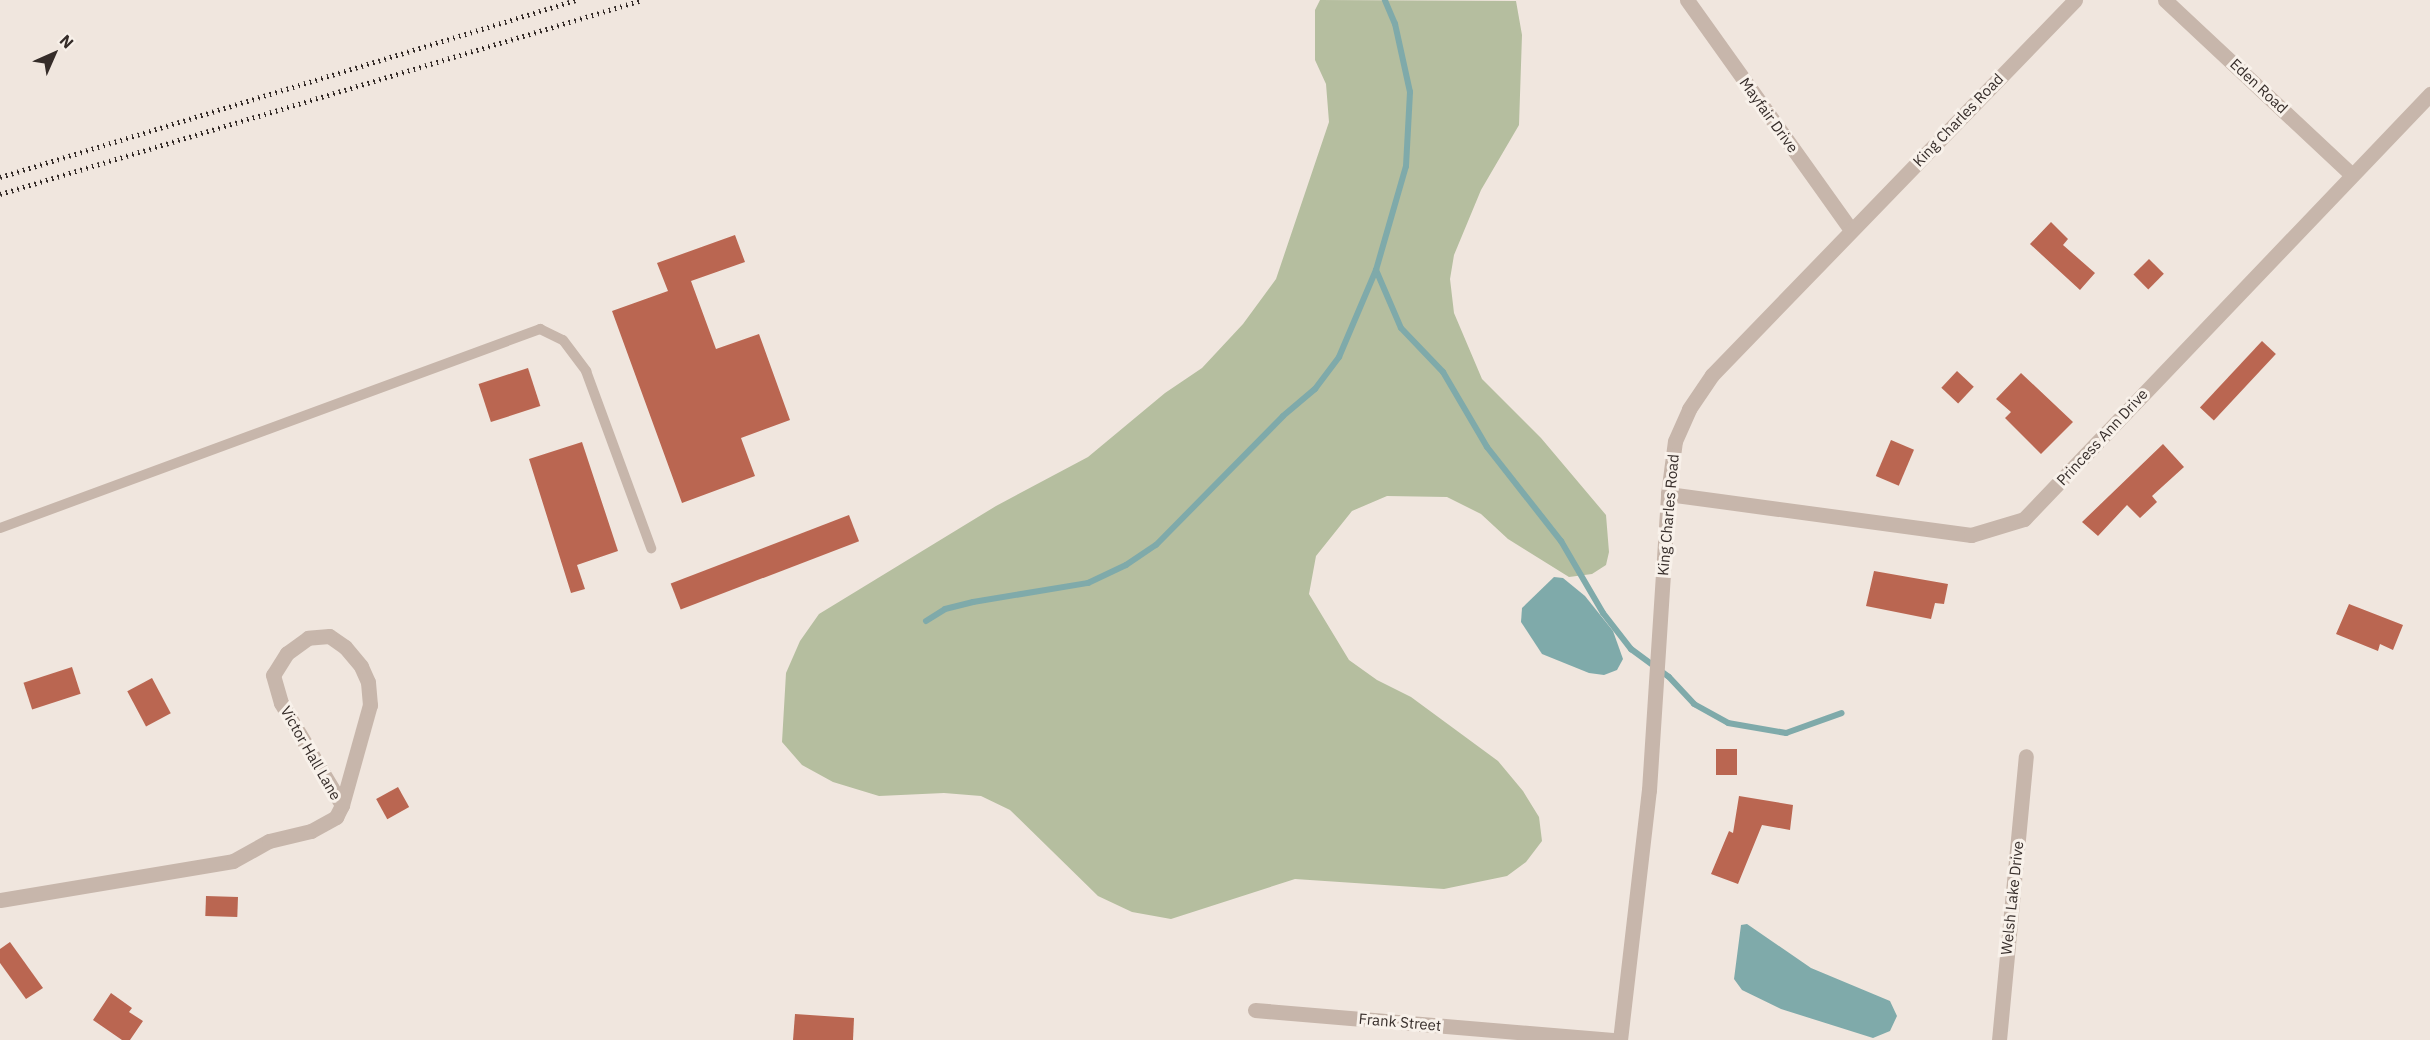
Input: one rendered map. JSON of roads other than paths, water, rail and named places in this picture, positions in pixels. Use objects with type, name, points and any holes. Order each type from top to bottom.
[{"type":"street","name":"Mayfair Drive","points":[[1687,0],[1851,230]]},
{"type":"street","name":"King Charles Road","points":[[1618,1040],[1649,790],[1668,494],[1675,441],[1689,409],[1712,375],[2075,0]]},
{"type":"street","name":"Eden Road","points":[[2165,0],[2351,174]]},
{"type":"street","name":"Princess Ann Drive","points":[[1668,494],[1971,535],[2024,519],[2351,174],[2430,94]]},
{"type":"street","name":"Victor Hall Lane","points":[[0,900],[233,861],[269,841],[310,831],[336,818],[342,806],[370,705],[368,682],[361,666],[345,647],[329,636],[308,638],[287,653],[273,675],[281,703],[342,806]]},
{"type":"street","name":"Welsh Lake Drive","points":[[1999,1040],[2026,756]]},
{"type":"street","name":"Frank Street","points":[[1255,1010],[1618,1040]]},
{"type":"lane","points":[[0,528],[540,329],[563,340],[586,370],[651,548]]},
{"type":"water","points":[[1554,577],[1563,578],[1585,596],[1613,631],[1623,659],[1617,670],[1604,675],[1589,673],[1542,654],[1521,622],[1522,608]]},
{"type":"water","points":[[1747,924],[1811,968],[1890,1001],[1897,1016],[1890,1031],[1873,1038],[1781,1009],[1742,990],[1734,979],[1741,925]]},
{"type":"waterway","points":[[926,621],[945,609],[973,602],[1088,583],[1126,565],[1156,545],[1283,416],[1315,389],[1339,357],[1376,270],[1406,166],[1410,92],[1395,24],[1385,0]]},
{"type":"waterway","points":[[1376,270],[1401,328],[1443,372],[1487,447],[1561,541],[1603,613],[1631,649],[1669,677],[1694,704],[1728,723],[1786,733],[1842,713]]},
{"type":"railway","points":[[0,177],[576,0]]},
{"type":"railway","points":[[0,194],[642,0]]}]
